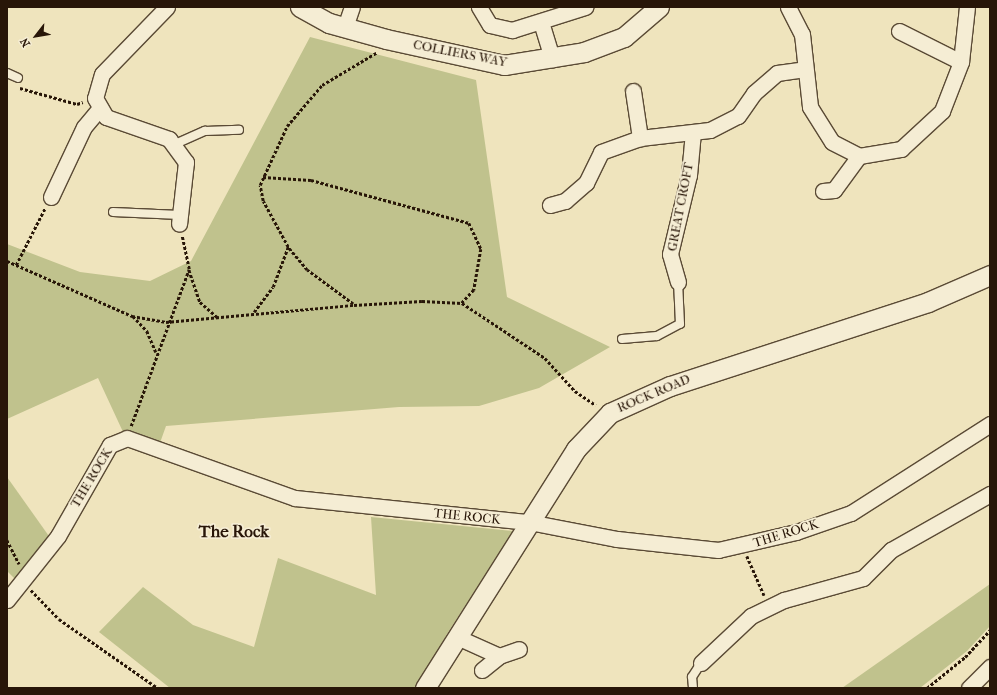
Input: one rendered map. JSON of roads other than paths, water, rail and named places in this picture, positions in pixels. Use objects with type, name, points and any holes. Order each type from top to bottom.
[{"type":"street","points":[[51,196],[84,127],[98,103],[102,74],[167,7]]},
{"type":"street","name":"COLLIERS WAY","points":[[300,7],[345,27],[386,39],[504,65],[552,59],[584,52],[624,36],[659,7]]},
{"type":"street","points":[[345,27],[352,7]]},
{"type":"street","points":[[479,7],[490,25],[512,30],[585,7]]},
{"type":"street","points":[[788,7],[802,34],[810,107],[832,142],[859,156],[901,149],[942,111],[961,62],[967,7]]},
{"type":"street","points":[[541,22],[552,59]]},
{"type":"street","points":[[899,32],[961,62]]},
{"type":"street","points":[[550,205],[565,201],[586,183],[601,152],[640,138],[710,130],[738,116],[754,93],[777,73],[806,69]]},
{"type":"street","points":[[633,91],[640,138]]},
{"type":"street","points":[[98,103],[106,117],[168,139],[186,162],[179,220]]},
{"type":"street","name":"GREAT CROFT","points":[[678,282],[670,254],[689,174],[692,132]]},
{"type":"street","points":[[823,191],[834,190],[859,156]]},
{"type":"street","name":"ROCK ROAD","points":[[425,688],[580,443],[610,413],[670,386],[928,302],[990,275]]},
{"type":"street","name":"THE ROCK","points":[[7,600],[26,580],[58,536],[110,445],[126,438],[295,498],[529,522],[700,550],[744,546],[851,513],[990,424]]},
{"type":"street","points":[[701,663],[751,616],[769,607],[863,578],[891,550],[990,494]]},
{"type":"street","points":[[457,637],[499,656]]},
{"type":"street","points":[[482,670],[499,656],[519,649]]},
{"type":"street","points":[[969,688],[990,667]]},
{"type":"lane","points":[[7,73],[18,78]]},
{"type":"lane","points":[[173,145],[205,131],[239,130]]},
{"type":"lane","points":[[113,212],[179,220]]},
{"type":"lane","points":[[622,339],[657,336],[680,324],[678,282]]},
{"type":"lane","points":[[693,688],[692,677],[701,663]]},
{"type":"district","name":"The Rock","points":[[234,532]]}]
